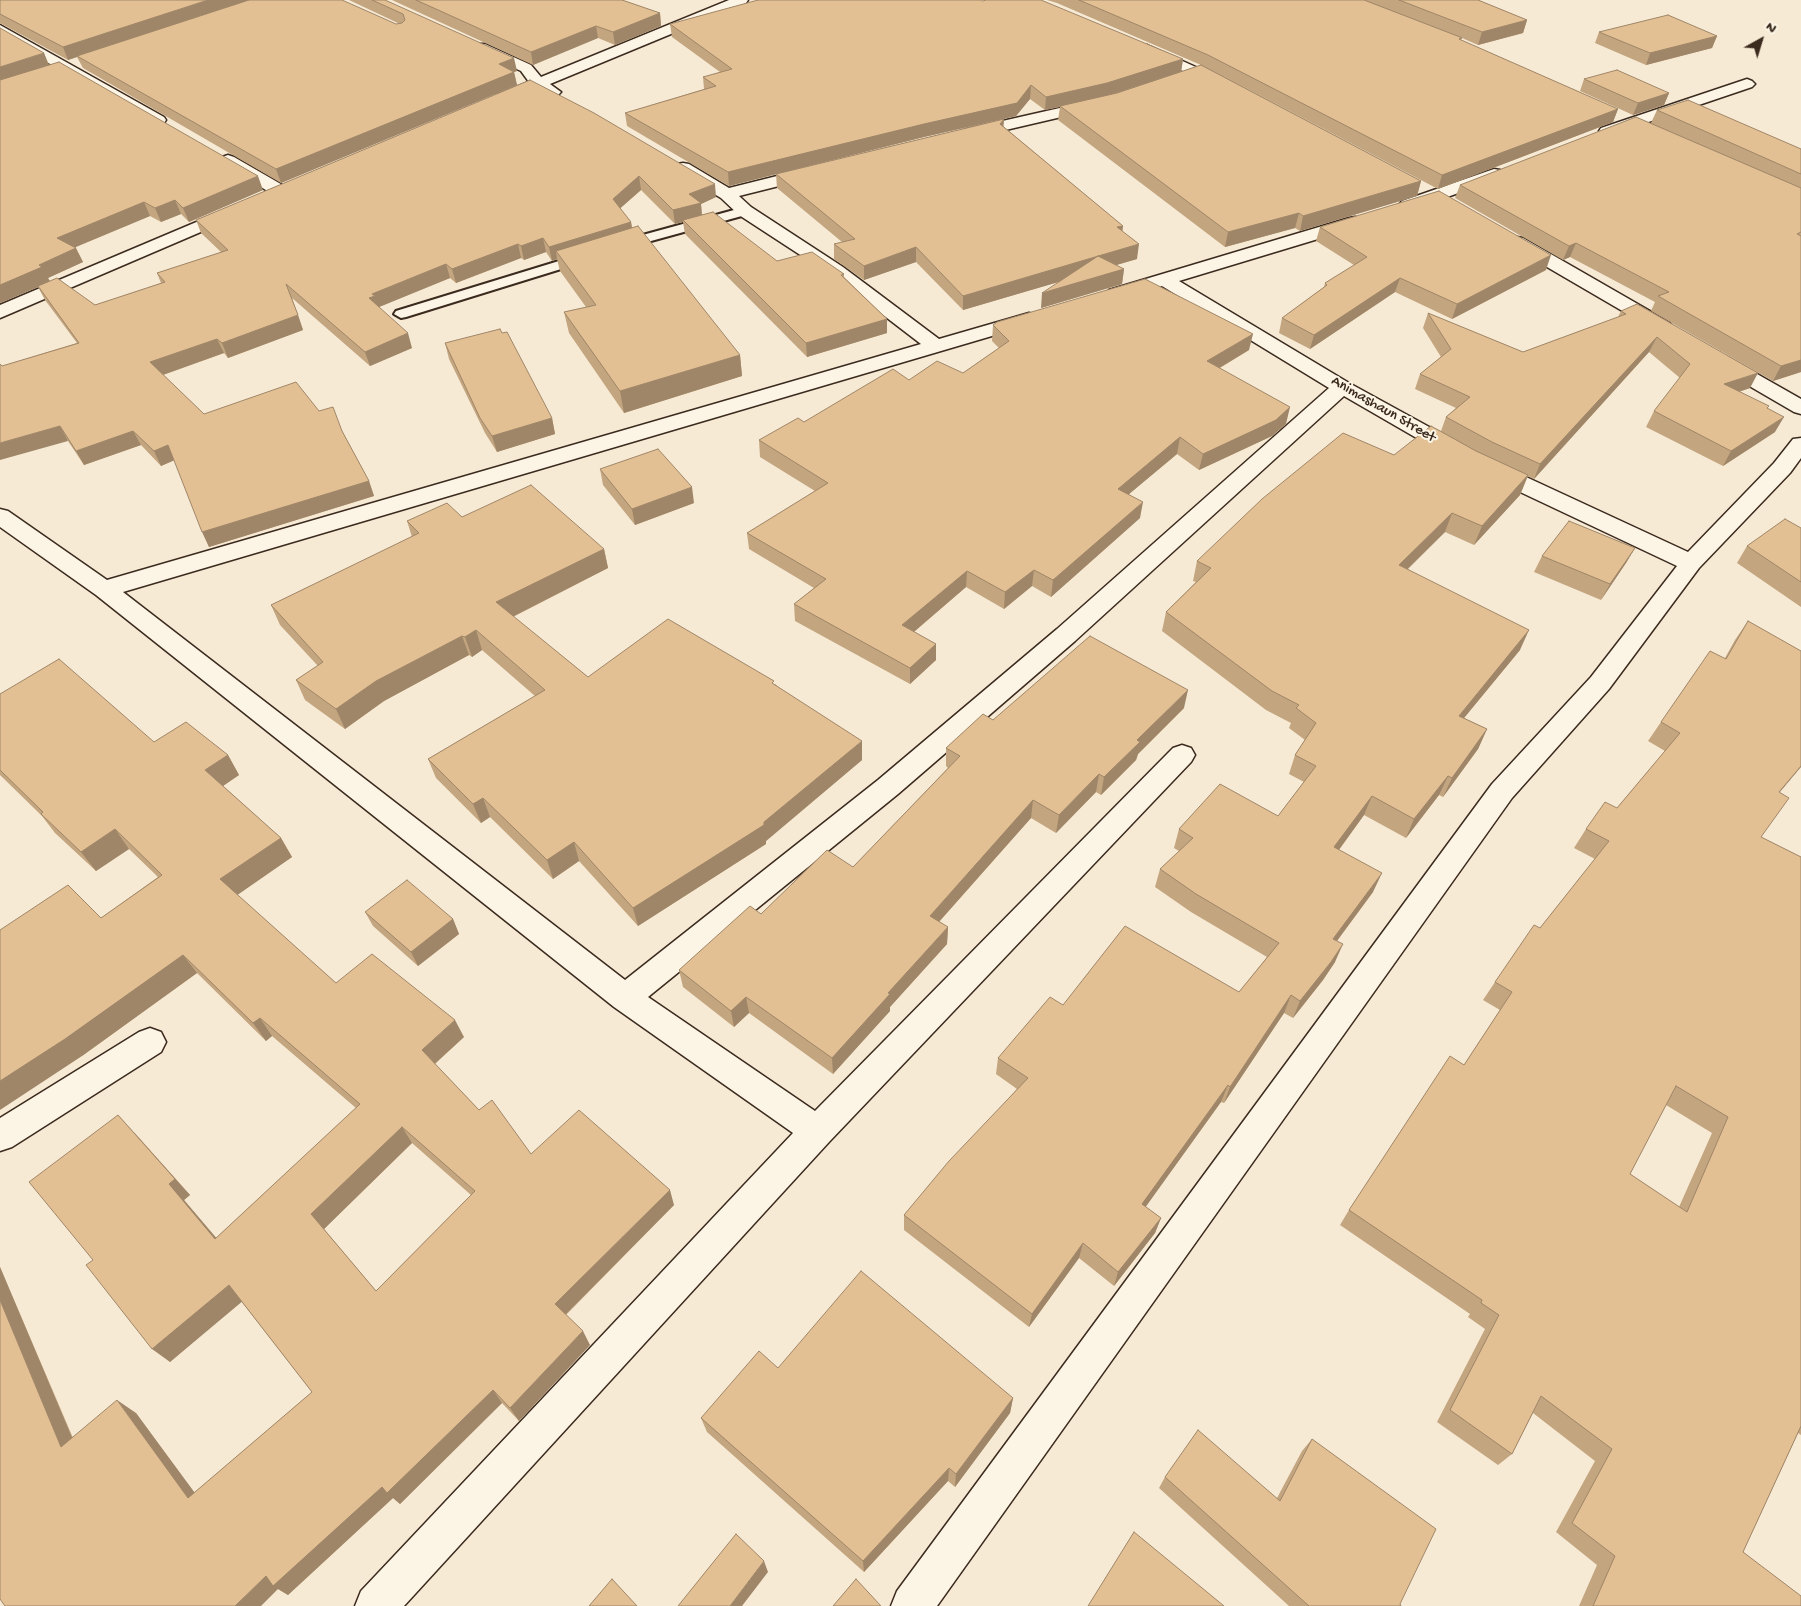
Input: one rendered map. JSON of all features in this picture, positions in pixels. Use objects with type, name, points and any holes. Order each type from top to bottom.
[{"type":"street","points":[[492,102],[741,0]]},
{"type":"street","points":[[0,29],[169,126]]},
{"type":"street","points":[[466,41],[526,68],[538,83],[564,98]]},
{"type":"street","points":[[1130,42],[1200,72],[1235,91]]},
{"type":"street","points":[[50,72],[86,60]]},
{"type":"street","points":[[1173,81],[1200,72]]},
{"type":"street","points":[[510,79],[538,83]]},
{"type":"street","points":[[1594,136],[1747,84]]},
{"type":"street","points":[[952,137],[1110,102]]},
{"type":"street","points":[[212,151],[280,191]]},
{"type":"street","points":[[667,158],[727,194],[746,211],[837,271],[935,345]]},
{"type":"street","points":[[727,194],[830,167]]},
{"type":"street","points":[[1390,211],[1511,168]]},
{"type":"street","points":[[262,199],[299,184]]},
{"type":"street","points":[[1419,187],[1454,206]]},
{"type":"street","points":[[0,312],[244,207]]},
{"type":"street","points":[[1098,299],[1371,217]]},
{"type":"street","points":[[1504,235],[1674,333]]},
{"type":"street","name":"Animashaun Street","points":[[1165,280],[1342,387],[1477,464],[1691,563]]},
{"type":"street","points":[[104,589],[1050,312]]},
{"type":"street","points":[[1708,353],[1801,408]]},
{"type":"street","points":[[626,998],[895,781],[1066,635],[1342,387]]},
{"type":"street","points":[[912,1606],[1502,791],[1600,683],[1691,563],[1782,468],[1801,444]]},
{"type":"street","points":[[0,516],[104,589],[626,998],[817,1131]]},
{"type":"street","points":[[376,1606],[817,1131],[1182,755]]},
{"type":"street","points":[[0,1136],[150,1042]]},
{"type":"lane","points":[[401,314],[601,252],[746,211]]},
{"type":"building","points":[[0,0],[208,0],[63,47],[0,14]]},
{"type":"building","points":[[249,0],[342,0],[396,24],[402,23],[405,20],[403,14],[372,0],[385,0],[514,58],[499,64],[514,72],[276,169],[77,56]]},
{"type":"building","points":[[416,0],[622,0],[660,13],[613,32],[596,26],[531,52]]},
{"type":"building","points":[[758,0],[1041,0],[1183,59],[1107,83],[1046,97],[1031,85],[1017,103],[728,172],[625,113],[716,86],[703,77],[732,69],[670,24]]},
{"type":"building","points":[[1079,0],[1364,0],[1460,37],[1462,38],[1459,39],[1618,109],[1442,175],[1208,55]]},
{"type":"building","points":[[1399,0],[1478,0],[1527,20],[1482,32]]},
{"type":"building","points":[[1668,15],[1717,36],[1650,53],[1599,32]]},
{"type":"building","points":[[0,28],[44,53],[0,67]]},
{"type":"building","points":[[59,62],[258,176],[183,208],[175,200],[155,208],[144,202],[57,238],[76,248],[39,265],[42,267],[0,285],[0,80]]},
{"type":"building","points":[[1201,65],[1421,181],[1303,216],[1299,213],[1228,232],[1060,106],[1117,93]]},
{"type":"building","points":[[1617,70],[1669,93],[1638,103],[1584,79]]},
{"type":"building","points":[[530,80],[594,113],[715,184],[689,194],[701,203],[673,210],[639,176],[613,199],[631,222],[549,247],[543,238],[521,246],[518,244],[452,269],[446,264],[372,294],[375,296],[369,298],[408,333],[365,352],[286,284],[298,315],[222,343],[217,339],[150,362],[204,414],[296,382],[319,411],[333,407],[342,431],[369,481],[202,532],[168,445],[154,451],[133,431],[76,451],[60,426],[0,443],[0,364],[2,366],[79,343],[38,286],[57,278],[95,305],[165,282],[157,273],[228,250],[196,220]]},
{"type":"building","points":[[1688,100],[1801,149],[1801,174],[1657,110]]},
{"type":"building","points":[[1636,117],[1801,188],[1801,232],[1797,234],[1801,236],[1801,360],[1781,366],[1658,296],[1669,292],[1576,243],[1569,246],[1460,185]]},
{"type":"building","points":[[1004,119],[1000,124],[1123,226],[1117,227],[1139,244],[963,296],[916,247],[864,266],[834,244],[855,239],[776,174]]},
{"type":"building","points":[[1439,191],[1551,255],[1457,304],[1400,278],[1314,335],[1282,318],[1327,285],[1325,283],[1367,257],[1320,227]]},
{"type":"building","points":[[713,212],[777,261],[812,252],[844,274],[841,275],[887,319],[806,343],[683,220]]},
{"type":"building","points":[[638,226],[740,355],[620,391],[564,312],[596,305],[556,251]]},
{"type":"building","points":[[1098,256],[1124,269],[1042,293]]},
{"type":"building","points":[[1145,279],[1253,334],[1207,361],[1290,407],[1276,420],[1203,454],[1180,437],[1118,489],[1143,502],[1053,580],[1034,570],[1005,592],[967,571],[902,625],[936,644],[910,668],[794,604],[826,579],[747,533],[828,483],[759,440],[798,418],[804,422],[893,369],[909,380],[937,361],[963,373],[1009,341],[993,325],[997,322]]},
{"type":"building","points":[[1637,304],[1758,373],[1724,384],[1769,406],[1767,408],[1784,417],[1731,451],[1654,411],[1690,364],[1657,337],[1540,464],[1492,442],[1446,417],[1470,397],[1420,374],[1451,349],[1428,313],[1523,352],[1626,314],[1621,311]]},
{"type":"building","points":[[500,329],[502,333],[507,332],[552,418],[492,436],[480,418],[445,343]]},
{"type":"building","points":[[1431,426],[1476,451],[1528,475],[1482,526],[1452,513],[1399,565],[1529,630],[1459,716],[1487,729],[1452,778],[1448,776],[1414,819],[1372,796],[1334,847],[1382,873],[1333,939],[1343,944],[1300,1001],[1291,995],[1230,1087],[1228,1085],[1142,1204],[1161,1218],[1118,1272],[1083,1243],[1032,1314],[904,1215],[949,1161],[1028,1078],[998,1058],[1050,997],[1063,1005],[1125,926],[1239,992],[1279,943],[1196,894],[1160,869],[1193,838],[1179,829],[1220,784],[1278,816],[1316,766],[1295,755],[1316,723],[1296,708],[1299,705],[1272,691],[1166,612],[1211,568],[1197,561],[1262,499],[1343,433],[1394,455]]},
{"type":"building","points":[[658,449],[692,487],[632,509],[600,469]]},
{"type":"building","points":[[531,485],[604,549],[496,602],[588,677],[668,619],[774,681],[772,683],[862,741],[764,822],[764,825],[633,908],[574,842],[547,860],[483,798],[473,804],[428,759],[545,690],[476,630],[376,681],[336,709],[296,680],[323,662],[271,605],[419,533],[407,521],[447,503],[462,517]]},
{"type":"building","points":[[1785,519],[1801,528],[1801,582],[1747,546]]},
{"type":"building","points":[[1569,521],[1635,548],[1610,584],[1542,556]]},
{"type":"building","points":[[1748,621],[1801,651],[1801,766],[1779,792],[1789,798],[1761,837],[1801,857],[1801,1426],[1743,1552],[1801,1596],[1801,1606],[1593,1606],[1615,1556],[1572,1523],[1612,1449],[1541,1396],[1512,1454],[1450,1410],[1499,1315],[1481,1303],[1482,1300],[1349,1210],[1450,1056],[1464,1065],[1512,992],[1495,982],[1534,925],[1540,928],[1609,841],[1586,829],[1605,802],[1617,808],[1680,733],[1661,722],[1710,651],[1726,659]],"holes":[[[1676,1086],[1728,1117],[1687,1212],[1630,1174]]]},
{"type":"building","points":[[1090,636],[1188,690],[1137,740],[1140,742],[1104,777],[1099,774],[1059,815],[1033,800],[930,916],[948,927],[832,1058],[746,997],[731,1011],[679,970],[750,906],[761,914],[827,850],[853,867],[960,756],[946,748],[983,714],[993,720]]},
{"type":"building","points":[[59,659],[154,742],[186,722],[228,755],[205,770],[281,838],[220,879],[336,983],[372,954],[455,1020],[422,1050],[479,1110],[492,1100],[531,1154],[579,1110],[670,1190],[555,1304],[583,1331],[510,1408],[493,1390],[387,1493],[382,1487],[273,1586],[266,1576],[235,1606],[5,1606],[0,1599],[0,1300],[61,1447],[117,1400],[188,1498],[312,1392],[229,1285],[152,1349],[86,1265],[93,1260],[29,1182],[118,1115],[175,1179],[169,1184],[215,1239],[360,1104],[260,1018],[253,1023],[183,955],[65,1039],[0,1081],[0,930],[68,885],[101,918],[162,875],[115,829],[81,852],[41,814],[43,812],[0,770],[0,694]],"holes":[[[402,1127],[475,1191],[376,1291],[311,1214]]]},
{"type":"building","points":[[407,880],[453,919],[411,952],[365,912]]},
{"type":"building","points":[[861,1271],[1013,1398],[956,1474],[949,1468],[863,1561],[701,1418],[759,1351],[778,1368]]},
{"type":"building","points":[[1198,1430],[1280,1501],[1312,1439],[1436,1529],[1400,1604],[1401,1606],[1309,1606],[1165,1477]]},
{"type":"building","points":[[1134,1532],[1224,1606],[1088,1606]]},
{"type":"building","points":[[736,1534],[764,1561],[730,1606],[678,1606]]},
{"type":"building","points":[[612,1579],[637,1606],[589,1606]]},
{"type":"building","points":[[856,1579],[881,1606],[833,1606]]}]
